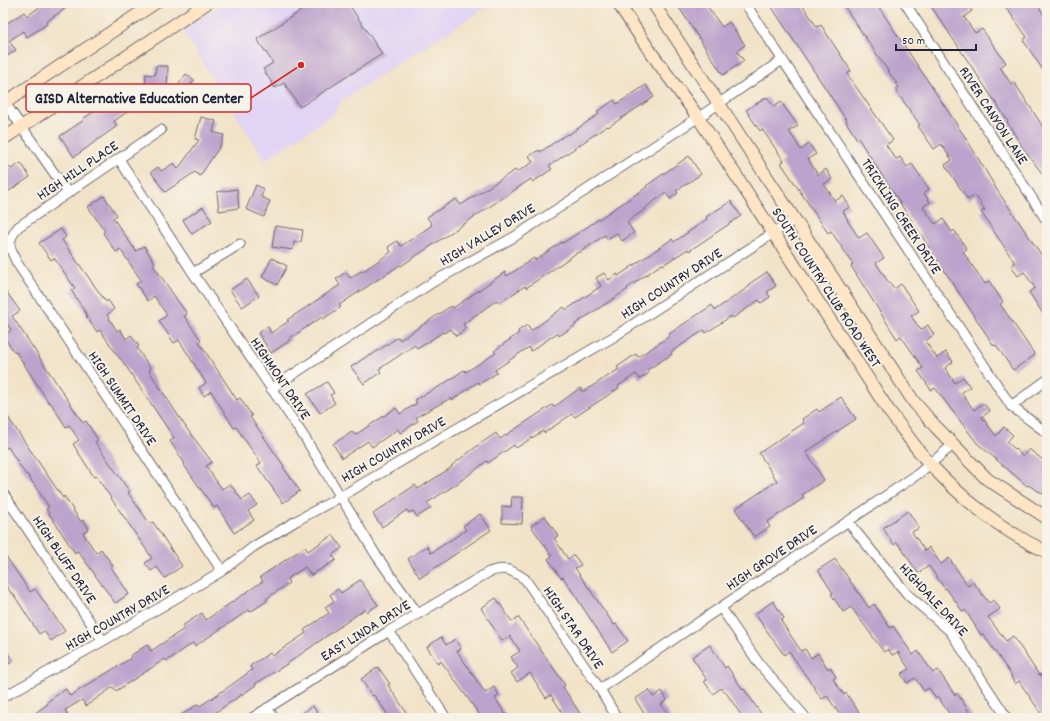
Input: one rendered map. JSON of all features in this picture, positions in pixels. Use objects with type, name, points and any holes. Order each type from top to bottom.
[{"type":"street","points":[[68,193],[3,102],[155,3]]},
{"type":"street","points":[[3,139],[207,3]]},
{"type":"street","name":"SOUTH COUNTRY CLUB ROAD WEST","points":[[618,3],[652,54],[698,117],[889,411],[930,464],[986,515],[1034,546],[1047,552]]},
{"type":"street","name":"SOUTH COUNTRY CLUB ROAD WEST","points":[[653,3],[914,402],[935,426],[987,479],[1047,518]]},
{"type":"street","name":"TRICKLING CREEK DRIVE","points":[[745,3],[1011,406],[1047,433]]},
{"type":"street","name":"RIVER CANYON LANE","points":[[905,3],[1047,222]]},
{"type":"street","name":"HIGH VALLEY DRIVE","points":[[271,389],[433,282],[514,237],[718,104],[782,60]]},
{"type":"street","name":"HIGH HILL PLACE","points":[[11,236],[18,227],[161,130]]},
{"type":"street","name":"HIGHMONT DRIVE","points":[[119,159],[193,273],[305,438],[376,555],[418,614]]},
{"type":"street","name":"HIGH COUNTRY DRIVE","points":[[3,698],[222,571],[253,547],[296,521],[340,497],[615,336],[795,219]]},
{"type":"street","name":"HIGH SUMMIT DRIVE","points":[[11,236],[9,248],[17,263],[222,571]]},
{"type":"street","points":[[193,273],[240,244]]},
{"type":"street","points":[[1011,406],[1047,380]]},
{"type":"street","name":"HIGH GROVE DRIVE","points":[[600,689],[848,522],[930,464],[954,444]]},
{"type":"street","name":"HIGH BLUFF DRIVE","points":[[3,493],[103,641]]},
{"type":"street","name":"HIGHDALE DRIVE","points":[[848,522],[908,595],[950,631],[1007,718]]},
{"type":"street","name":"EAST LINDA DRIVE","points":[[252,718],[389,631],[488,572],[495,570]]},
{"type":"street","name":"HIGH STAR DRIVE","points":[[495,570],[510,570],[525,579],[600,689],[617,718]]},
{"type":"street","points":[[720,608],[760,665],[806,718]]},
{"type":"street","points":[[389,631],[446,718]]},
{"type":"street","points":[[268,708],[274,718]]},
{"type":"shaded area","points":[[223,3],[493,3],[342,100],[334,114],[265,160],[182,30]]},
{"type":"building","points":[[39,3],[73,3],[46,22],[47,24],[27,37],[23,31],[9,41],[16,50],[3,59],[3,26],[24,12],[27,16],[41,6]]},
{"type":"building","points":[[313,3],[348,3],[382,54],[300,107],[284,83],[275,88],[263,69],[273,63],[257,39]]},
{"type":"building","points":[[676,3],[705,3],[722,27],[729,22],[745,45],[737,51],[744,61],[723,75]]},
{"type":"building","points":[[769,3],[801,3],[817,27],[821,25],[851,71],[847,74],[893,140],[886,145],[896,159],[900,157],[907,167],[912,164],[929,189],[924,193],[930,202],[923,207],[935,224],[943,219],[952,232],[954,230],[967,249],[963,252],[985,284],[989,281],[1003,302],[1000,304],[1035,355],[1013,370],[996,345],[994,346]]},
{"type":"building","points":[[842,3],[876,3],[967,140],[999,193],[1047,263],[1047,320],[1029,292],[1035,288],[1024,272],[1018,276],[1011,266],[1015,263],[981,212],[985,210],[975,195],[968,200],[945,165],[952,160],[941,144],[934,149],[918,126],[920,125],[895,89],[899,87]]},
{"type":"building","points":[[929,3],[967,3],[972,11],[964,17],[975,33],[982,29],[1006,63],[1000,67],[1011,84],[1014,82],[1047,133],[1047,180],[1023,148],[1007,122],[1008,121]]},
{"type":"building","points":[[1003,3],[1036,3],[1047,19],[1047,76],[1023,40],[1027,37]]},
{"type":"building","points":[[156,66],[168,66],[167,91],[145,90],[146,74],[155,75]]},
{"type":"building","points":[[186,74],[194,80],[188,88],[198,95],[190,106],[172,94]]},
{"type":"building","points":[[646,85],[654,97],[608,127],[607,126],[549,166],[552,169],[533,182],[531,179],[401,266],[400,265],[339,305],[341,307],[323,319],[322,317],[290,338],[291,340],[271,353],[258,333],[268,327],[271,333],[289,321],[287,320],[340,285],[336,279],[346,272],[350,278],[361,271],[362,272],[391,252],[388,247],[397,241],[401,246],[432,225],[427,217],[456,199],[461,205],[515,170],[517,172],[533,162],[529,156],[539,150],[540,152],[567,134],[568,135],[599,114],[597,112],[614,100],[617,104]]},
{"type":"building","points":[[124,87],[136,106],[114,121],[117,126],[74,157],[60,136],[109,101],[107,98]]},
{"type":"building","points":[[767,97],[774,107],[781,102],[798,126],[789,131],[801,150],[809,144],[816,154],[808,159],[818,175],[826,169],[832,179],[824,184],[835,201],[843,196],[850,207],[843,211],[847,220],[859,238],[867,233],[884,258],[876,263],[887,280],[894,289],[901,284],[919,311],[911,316],[921,330],[928,325],[934,335],[925,341],[937,358],[946,352],[953,362],[945,368],[955,383],[963,377],[970,387],[961,393],[974,410],[983,403],[990,411],[982,417],[996,436],[1004,427],[1013,435],[1007,442],[1023,456],[1029,449],[1047,463],[1047,496],[1028,485],[1027,486],[977,443],[935,388],[931,390],[918,371],[923,368],[901,336],[897,339],[851,266],[853,264],[831,231],[828,233],[781,163],[784,161],[762,129],[760,131],[746,110]]},
{"type":"building","points":[[201,117],[216,121],[213,132],[224,135],[220,146],[200,176],[195,172],[165,192],[151,172],[158,167],[161,171],[174,163],[178,169],[199,140],[195,139]]},
{"type":"building","points":[[689,156],[701,174],[676,191],[678,193],[670,199],[666,193],[627,222],[634,233],[622,241],[617,233],[607,239],[605,235],[526,288],[525,286],[499,303],[497,300],[463,324],[466,329],[456,336],[451,329],[444,333],[443,332],[417,349],[415,345],[379,369],[381,372],[364,384],[351,367],[398,337],[400,340],[451,306],[453,308],[505,272],[507,276],[534,258],[535,260],[562,242],[563,243],[647,187],[646,186]]},
{"type":"building","points":[[21,163],[30,177],[3,195],[3,168],[8,165],[11,169]]},
{"type":"building","points":[[256,185],[264,189],[261,197],[270,201],[264,217],[246,209]]},
{"type":"building","points":[[237,189],[239,208],[219,211],[217,192]]},
{"type":"building","points":[[104,196],[117,215],[113,218],[136,251],[144,246],[155,263],[153,265],[187,314],[184,316],[201,340],[199,342],[237,400],[240,398],[252,416],[250,417],[300,491],[283,503],[257,466],[261,463],[236,427],[234,428],[211,391],[204,396],[199,388],[206,383],[179,340],[174,343],[159,321],[167,315],[154,296],[148,301],[136,284],[141,280],[120,249],[116,252],[103,233],[105,231],[88,207]]},
{"type":"building","points":[[731,201],[741,216],[689,251],[688,249],[663,265],[662,264],[559,336],[557,333],[531,351],[529,347],[495,370],[497,373],[479,384],[478,382],[452,400],[451,398],[416,417],[418,421],[400,433],[398,429],[372,447],[368,441],[342,458],[333,444],[352,432],[355,435],[396,408],[400,414],[417,403],[415,400],[442,385],[464,370],[466,372],[496,353],[494,351],[519,333],[518,331],[527,325],[531,331],[564,307],[566,310],[601,286],[596,278],[604,273],[609,280],[617,274],[618,276],[672,239],[674,242],[707,219],[706,217]]},
{"type":"building","points":[[203,207],[212,221],[192,234],[183,220]]},
{"type":"building","points":[[275,226],[303,230],[301,242],[294,242],[293,250],[272,247]]},
{"type":"building","points":[[61,229],[66,237],[62,240],[106,302],[108,300],[114,309],[107,315],[117,331],[120,329],[126,339],[131,335],[139,346],[137,348],[151,369],[149,371],[187,429],[212,462],[206,466],[217,482],[222,489],[230,484],[242,500],[250,495],[257,505],[248,511],[254,520],[234,533],[217,506],[214,508],[184,465],[185,464],[170,441],[174,438],[121,359],[100,330],[97,332],[86,316],[87,315],[71,290],[75,288],[54,258],[51,260],[39,243]]},
{"type":"building","points":[[272,258],[287,266],[277,285],[262,277]]},
{"type":"building","points":[[767,272],[776,286],[767,292],[770,297],[761,303],[759,300],[733,318],[731,316],[706,333],[704,330],[671,352],[672,354],[647,370],[649,373],[640,379],[636,374],[618,386],[619,388],[575,417],[572,414],[544,433],[543,431],[516,448],[514,445],[488,463],[487,461],[455,485],[427,503],[431,508],[417,517],[413,511],[409,513],[407,510],[382,527],[373,514],[415,485],[418,489],[452,467],[451,466],[496,433],[500,439],[552,405],[554,407],[580,388],[583,392],[619,369],[617,367],[636,354],[638,357],[670,336],[669,334],[712,305],[715,310],[750,286],[749,284]]},
{"type":"building","points":[[247,279],[259,296],[242,307],[230,290]]},
{"type":"building","points":[[3,287],[20,311],[12,316],[83,423],[86,421],[98,440],[95,442],[130,492],[128,493],[150,524],[153,522],[182,566],[165,578],[157,567],[151,571],[145,563],[152,558],[96,476],[94,477],[73,444],[79,440],[69,425],[66,427],[16,352],[15,353],[3,336],[11,330],[5,321],[3,323]]},
{"type":"building","points":[[327,382],[334,393],[330,395],[335,403],[320,413],[307,394]]},
{"type":"building","points":[[841,397],[856,419],[806,452],[824,480],[802,495],[804,498],[767,522],[770,527],[754,537],[735,509],[777,481],[759,453],[804,423],[802,419],[817,409],[819,412]]},
{"type":"building","points":[[3,410],[63,498],[64,496],[81,522],[83,520],[89,529],[83,533],[96,553],[101,549],[113,566],[111,567],[129,594],[115,603],[78,551],[75,553],[46,509],[49,507],[8,447],[6,448],[3,443]]},
{"type":"building","points":[[512,497],[523,497],[522,524],[502,523],[502,506],[511,507]]},
{"type":"building","points":[[908,511],[919,528],[912,532],[925,551],[929,547],[941,564],[949,558],[968,586],[973,582],[989,603],[994,600],[1000,609],[988,617],[1006,641],[1013,636],[1039,675],[1040,674],[1047,684],[1047,718],[1044,718],[1019,681],[1015,684],[1011,677],[1012,676],[983,634],[981,635],[965,610],[963,612],[929,566],[918,573],[897,542],[894,545],[883,528]]},
{"type":"building","points":[[480,514],[491,530],[420,578],[408,559],[427,546],[431,553],[466,530],[463,526]]},
{"type":"building","points":[[545,516],[558,536],[554,538],[568,559],[574,555],[581,565],[575,568],[614,625],[616,624],[628,641],[612,652],[563,577],[561,578],[548,559],[552,556],[531,526]]},
{"type":"building","points":[[333,535],[342,548],[332,555],[336,560],[311,575],[305,567],[287,579],[289,583],[266,599],[267,601],[250,612],[249,610],[195,646],[193,643],[167,661],[165,659],[116,691],[113,687],[86,706],[82,700],[65,710],[68,715],[64,718],[28,718],[66,689],[70,696],[131,658],[130,656],[147,645],[151,651],[184,629],[182,626],[202,613],[206,620],[263,581],[260,577],[305,547],[308,551]]},
{"type":"building","points":[[3,552],[30,592],[35,589],[65,631],[51,641],[44,631],[39,634],[12,592],[11,593],[3,581]]},
{"type":"building","points":[[835,559],[869,608],[874,604],[890,628],[893,626],[913,655],[918,651],[933,673],[938,670],[955,695],[957,693],[973,718],[952,718],[938,697],[936,699],[929,688],[924,691],[915,678],[907,683],[901,674],[909,669],[898,652],[892,655],[888,649],[884,652],[851,607],[843,612],[818,570]]},
{"type":"building","points":[[360,580],[378,605],[367,612],[365,609],[207,718],[177,718],[198,704],[200,706],[227,688],[252,670],[250,666],[270,653],[272,656],[306,633],[304,630],[329,613],[325,607],[334,601],[330,595],[338,589],[341,593]]},
{"type":"building","points":[[496,598],[512,622],[518,617],[565,685],[563,687],[583,718],[566,718],[551,695],[546,698],[530,673],[517,682],[511,673],[518,668],[511,657],[520,651],[510,636],[502,641],[481,608]]},
{"type":"building","points":[[773,601],[784,618],[781,621],[801,651],[805,649],[811,658],[818,653],[828,669],[830,667],[836,677],[833,679],[844,695],[846,693],[863,718],[842,718],[827,696],[822,699],[789,651],[784,655],[755,614]]},
{"type":"building","points":[[441,637],[446,645],[455,639],[461,649],[457,651],[485,693],[494,687],[499,695],[495,698],[508,718],[482,718],[441,661],[438,664],[427,647]]},
{"type":"building","points":[[710,645],[725,668],[727,666],[764,718],[743,718],[725,691],[723,692],[721,688],[713,694],[704,681],[707,680],[692,657]]},
{"type":"building","points":[[3,647],[13,661],[3,668]]},
{"type":"building","points":[[378,667],[410,718],[390,718],[374,695],[372,696],[361,679]]},
{"type":"building","points":[[649,690],[653,697],[662,691],[667,700],[661,704],[671,718],[647,718],[635,699]]},
{"type":"building","points":[[313,706],[321,718],[295,718]]},
{"type":"place","name":"GISD Alternative Education Center","points":[[301,65]]}]
